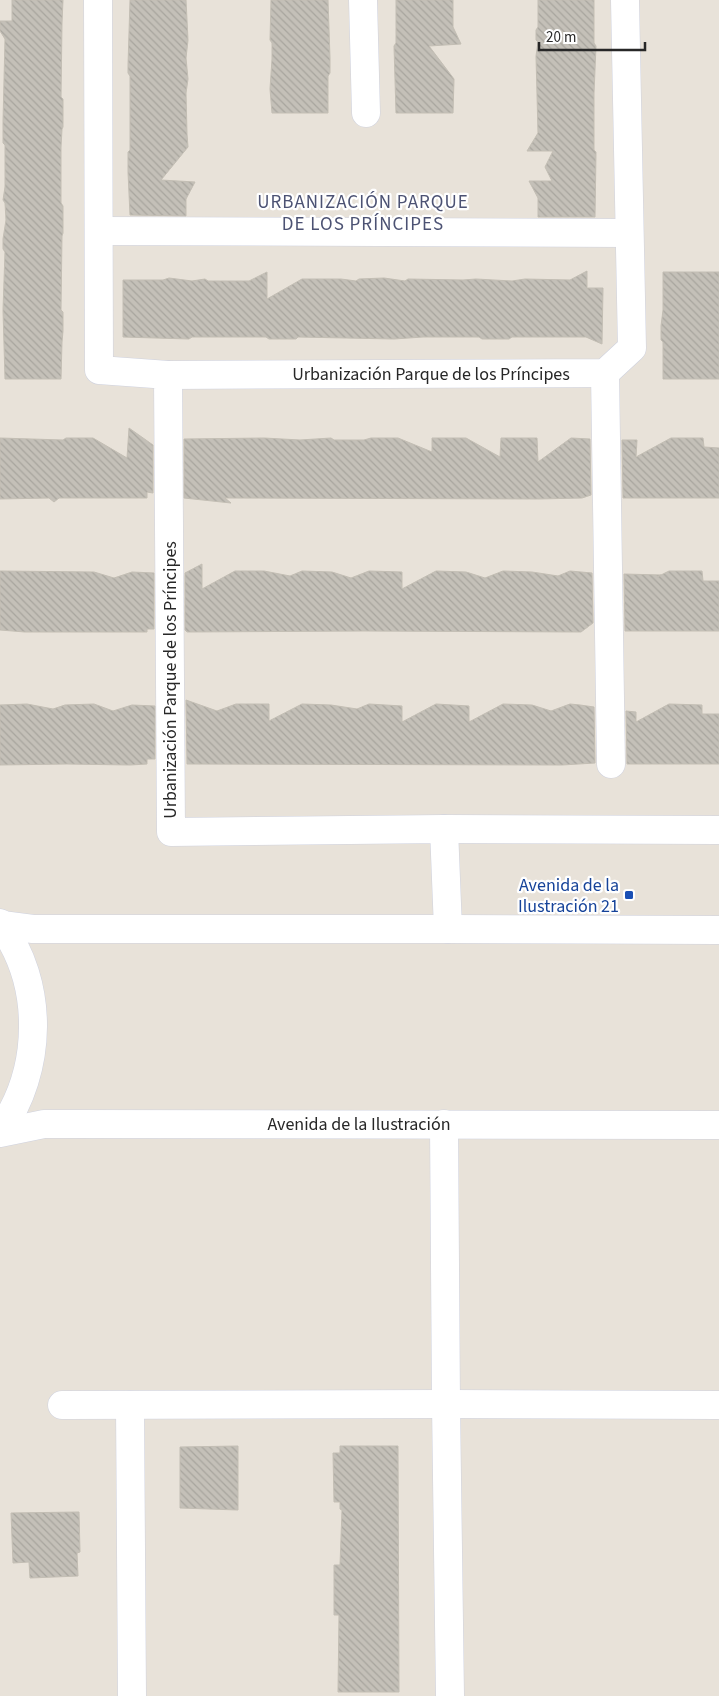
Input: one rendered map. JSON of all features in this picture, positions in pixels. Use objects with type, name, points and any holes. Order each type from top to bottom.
[{"type":"street","name":"Urbanización Parque de los Príncipes","points":[[98,0],[99,370],[168,375],[605,373]]},
{"type":"street","points":[[363,0],[366,113]]},
{"type":"street","points":[[611,764],[605,373],[632,348],[626,0]]},
{"type":"street","points":[[99,231],[629,233]]},
{"type":"street","name":"Urbanización Parque de los Príncipes","points":[[168,375],[171,832],[444,829],[719,830]]},
{"type":"street","points":[[444,829],[448,929]]},
{"type":"street","points":[[1,924],[33,929],[719,930]]},
{"type":"street","points":[[0,1132],[21,1093],[29,1064],[34,1027],[31,1000],[24,972],[15,948],[1,924]]},
{"type":"street","name":"Avenida de la Ilustración","points":[[0,1132],[44,1124],[719,1125]]},
{"type":"street","points":[[444,1124],[450,1696]]},
{"type":"street","points":[[62,1405],[446,1404],[719,1406]]},
{"type":"street","points":[[130,1405],[132,1696]]},
{"type":"building","points":[[12,0],[63,0],[61,203],[63,206],[63,233],[61,310],[63,312],[63,331],[61,379],[5,379],[3,310],[5,252],[3,249],[3,239],[6,220],[5,203],[3,200],[5,187],[5,145],[3,143],[3,122],[5,39],[0,31],[0,21],[12,21]]},
{"type":"building","points":[[130,0],[186,0],[188,147],[161,180],[195,182],[186,199],[186,216],[130,215],[128,152],[130,150],[130,76],[128,65]]},
{"type":"building","points":[[271,0],[328,0],[330,73],[328,76],[328,113],[272,113],[270,89],[272,59],[272,43],[270,40]]},
{"type":"building","points":[[396,0],[453,0],[453,27],[461,44],[429,46],[454,79],[453,113],[396,113],[394,46],[396,43]]},
{"type":"building","points":[[538,0],[594,0],[594,43],[596,46],[594,93],[594,150],[596,152],[595,217],[538,217],[538,198],[529,181],[552,181],[545,167],[553,151],[527,151],[538,133],[536,56],[538,42],[536,40],[536,30],[538,27]]},
{"type":"building","points":[[587,271],[587,288],[603,288],[602,344],[586,337],[482,339],[479,337],[423,337],[394,339],[298,337],[296,339],[269,339],[266,337],[192,337],[189,339],[123,337],[123,280],[163,280],[169,278],[192,281],[205,279],[208,281],[249,281],[267,272],[267,299],[302,279],[356,281],[359,279],[384,278],[405,281],[408,279],[570,280]]},
{"type":"building","points":[[663,272],[719,272],[719,379],[663,379],[661,326]]},
{"type":"building","points":[[129,428],[153,445],[153,493],[147,492],[147,498],[59,498],[54,502],[49,498],[0,499],[0,438],[63,440],[66,438],[93,438],[127,458]]},
{"type":"building","points":[[371,438],[398,438],[432,452],[432,438],[466,438],[500,457],[501,438],[537,438],[538,462],[571,438],[590,439],[591,495],[582,498],[538,499],[225,498],[231,503],[184,498],[184,439],[364,440]]},
{"type":"building","points":[[671,438],[703,438],[704,447],[719,448],[719,498],[623,498],[622,440],[637,440],[636,457]]},
{"type":"building","points":[[202,564],[202,589],[235,571],[264,571],[290,576],[302,571],[332,572],[351,578],[369,571],[402,572],[402,589],[436,571],[466,572],[485,578],[503,571],[532,572],[558,576],[570,571],[592,573],[593,623],[581,632],[187,632],[185,630],[185,573]]},
{"type":"building","points":[[0,571],[94,572],[114,578],[132,572],[154,573],[154,629],[147,629],[147,632],[25,632],[0,630]]},
{"type":"building","points":[[669,571],[702,571],[703,581],[719,581],[719,631],[625,631],[624,574],[661,575]]},
{"type":"building","points":[[186,700],[217,711],[236,704],[269,704],[269,721],[302,704],[331,705],[357,709],[369,704],[402,706],[402,722],[436,704],[469,706],[469,722],[503,704],[532,705],[551,711],[570,704],[594,707],[595,763],[562,765],[187,764]]},
{"type":"building","points":[[27,704],[53,709],[65,705],[94,704],[113,711],[132,705],[155,706],[155,759],[147,759],[147,764],[130,765],[0,765],[0,705]]},
{"type":"building","points":[[669,704],[702,705],[702,714],[719,714],[719,764],[627,764],[626,711],[636,712],[636,722]]},
{"type":"building","points":[[238,1446],[238,1510],[180,1508],[180,1447]]},
{"type":"building","points":[[340,1446],[398,1446],[399,1692],[338,1692],[339,1615],[334,1615],[334,1565],[340,1565],[342,1510],[340,1509],[340,1502],[334,1502],[333,1453],[340,1453]]},
{"type":"building","points":[[79,1512],[80,1552],[77,1553],[78,1576],[30,1578],[29,1562],[13,1563],[11,1513]]},
{"type":"place","name":"Avenida de la Ilustración 21","points":[[629,895]]},
{"type":"district","name":"URBANIZACIÓN PARQUE DE LOS PRÍNCIPES","points":[[363,212]]}]
